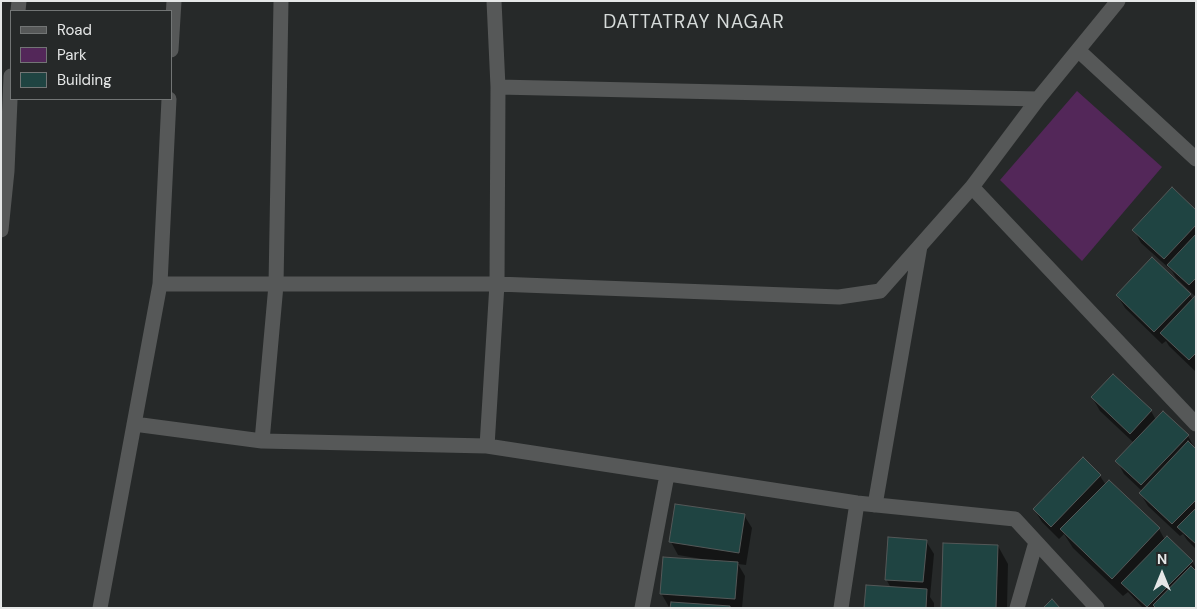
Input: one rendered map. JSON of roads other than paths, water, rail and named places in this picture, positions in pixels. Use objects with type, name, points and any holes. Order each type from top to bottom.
[{"type":"street","points":[[172,34],[174,1]]},
{"type":"street","points":[[262,442],[276,285],[281,1]]},
{"type":"street","points":[[487,446],[497,284],[498,87],[494,1]]},
{"type":"street","points":[[160,284],[497,284],[839,297],[880,291],[972,187],[1038,99],[1118,1]]},
{"type":"street","points":[[1079,51],[1196,158]]},
{"type":"street","points":[[498,87],[1038,99]]},
{"type":"street","points":[[1,230],[7,171],[10,100]]},
{"type":"street","points":[[100,608],[160,284],[169,100]]},
{"type":"street","points":[[972,187],[1196,424]]},
{"type":"street","points":[[875,505],[920,246]]},
{"type":"street","points":[[134,424],[262,442],[487,446],[857,503],[1015,519],[1097,608]]},
{"type":"street","points":[[642,608],[667,474]]},
{"type":"street","points":[[841,608],[857,503]]},
{"type":"street","points":[[1017,608],[1036,542]]},
{"type":"district","name":"DATTATRAY NAGAR","points":[[694,23]]}]
